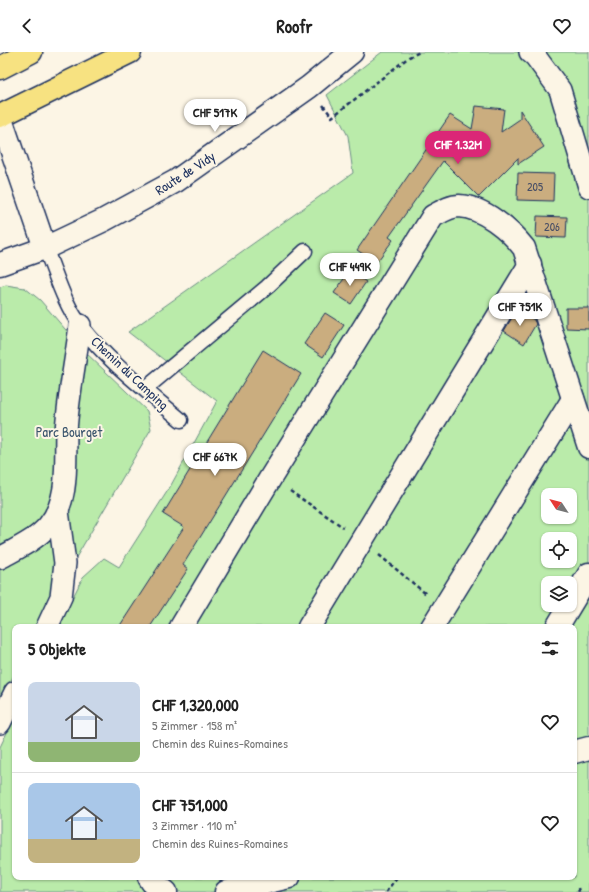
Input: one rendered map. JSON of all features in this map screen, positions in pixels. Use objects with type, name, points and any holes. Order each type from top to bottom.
[{"type":"highway","points":[[2,67],[31,52]]},
{"type":"highway","points":[[6,113],[130,52]]},
{"type":"street","name":"Route de Vidy","points":[[0,264],[45,248],[104,220],[176,181],[309,87],[352,52]]},
{"type":"street","points":[[530,52],[535,56],[560,90],[589,187]]},
{"type":"street","points":[[6,113],[45,248]]},
{"type":"street","points":[[183,624],[270,477],[434,216],[445,209],[459,206],[474,210],[494,220],[512,233],[524,248],[589,447]]},
{"type":"street","points":[[311,624],[530,264]]},
{"type":"street","points":[[0,558],[34,539],[48,526],[58,511],[64,488],[67,457],[66,432],[80,325]]},
{"type":"street","points":[[434,624],[573,399]]},
{"type":"street","points":[[48,624],[61,598],[65,563],[58,511]]},
{"type":"street","points":[[559,624],[589,574]]},
{"type":"street","points":[[0,723],[12,698]]},
{"type":"street","points":[[577,751],[589,748]]},
{"type":"street","points":[[226,892],[275,880]]},
{"type":"lane","name":"Chemin du Camping","points":[[45,248],[66,298],[80,325],[100,347],[181,420]]},
{"type":"lane","points":[[145,389],[267,287],[305,251]]},
{"type":"path","points":[[309,87],[332,116],[409,57],[420,52]]},
{"type":"path","points":[[386,892],[395,880]]},
{"type":"path","points":[[578,888],[579,892]]},
{"type":"green space","points":[[382,52],[589,52],[589,892],[0,892],[0,747],[12,722],[12,880],[577,880],[577,624],[60,624],[83,577],[104,558],[119,567],[170,487],[217,401],[128,332],[353,173],[348,136],[327,95]]},
{"type":"green space","name":"Parc Bourget","points":[[6,285],[25,288],[40,300],[84,351],[147,411],[151,429],[67,573],[41,624],[12,624],[12,679],[0,701],[0,287]]},
{"type":"building","points":[[476,106],[504,109],[501,132],[520,119],[520,110],[544,147],[518,164],[518,158],[479,197],[443,161],[389,237],[393,240],[376,263],[357,250],[450,115],[472,129]]},
{"type":"building","points":[[518,173],[554,174],[553,201],[517,200]]},
{"type":"building","points":[[537,216],[567,217],[566,238],[536,237]]},
{"type":"building","points":[[350,270],[366,282],[351,304],[334,293]]},
{"type":"building","points":[[566,308],[589,308],[589,329],[566,328]]},
{"type":"building","points":[[517,309],[534,320],[536,324],[524,344],[504,331]]},
{"type":"building","points":[[325,313],[344,325],[323,357],[304,344]]},
{"type":"building","points":[[263,350],[301,374],[183,565],[188,569],[152,624],[121,624],[184,527],[163,514]]}]
